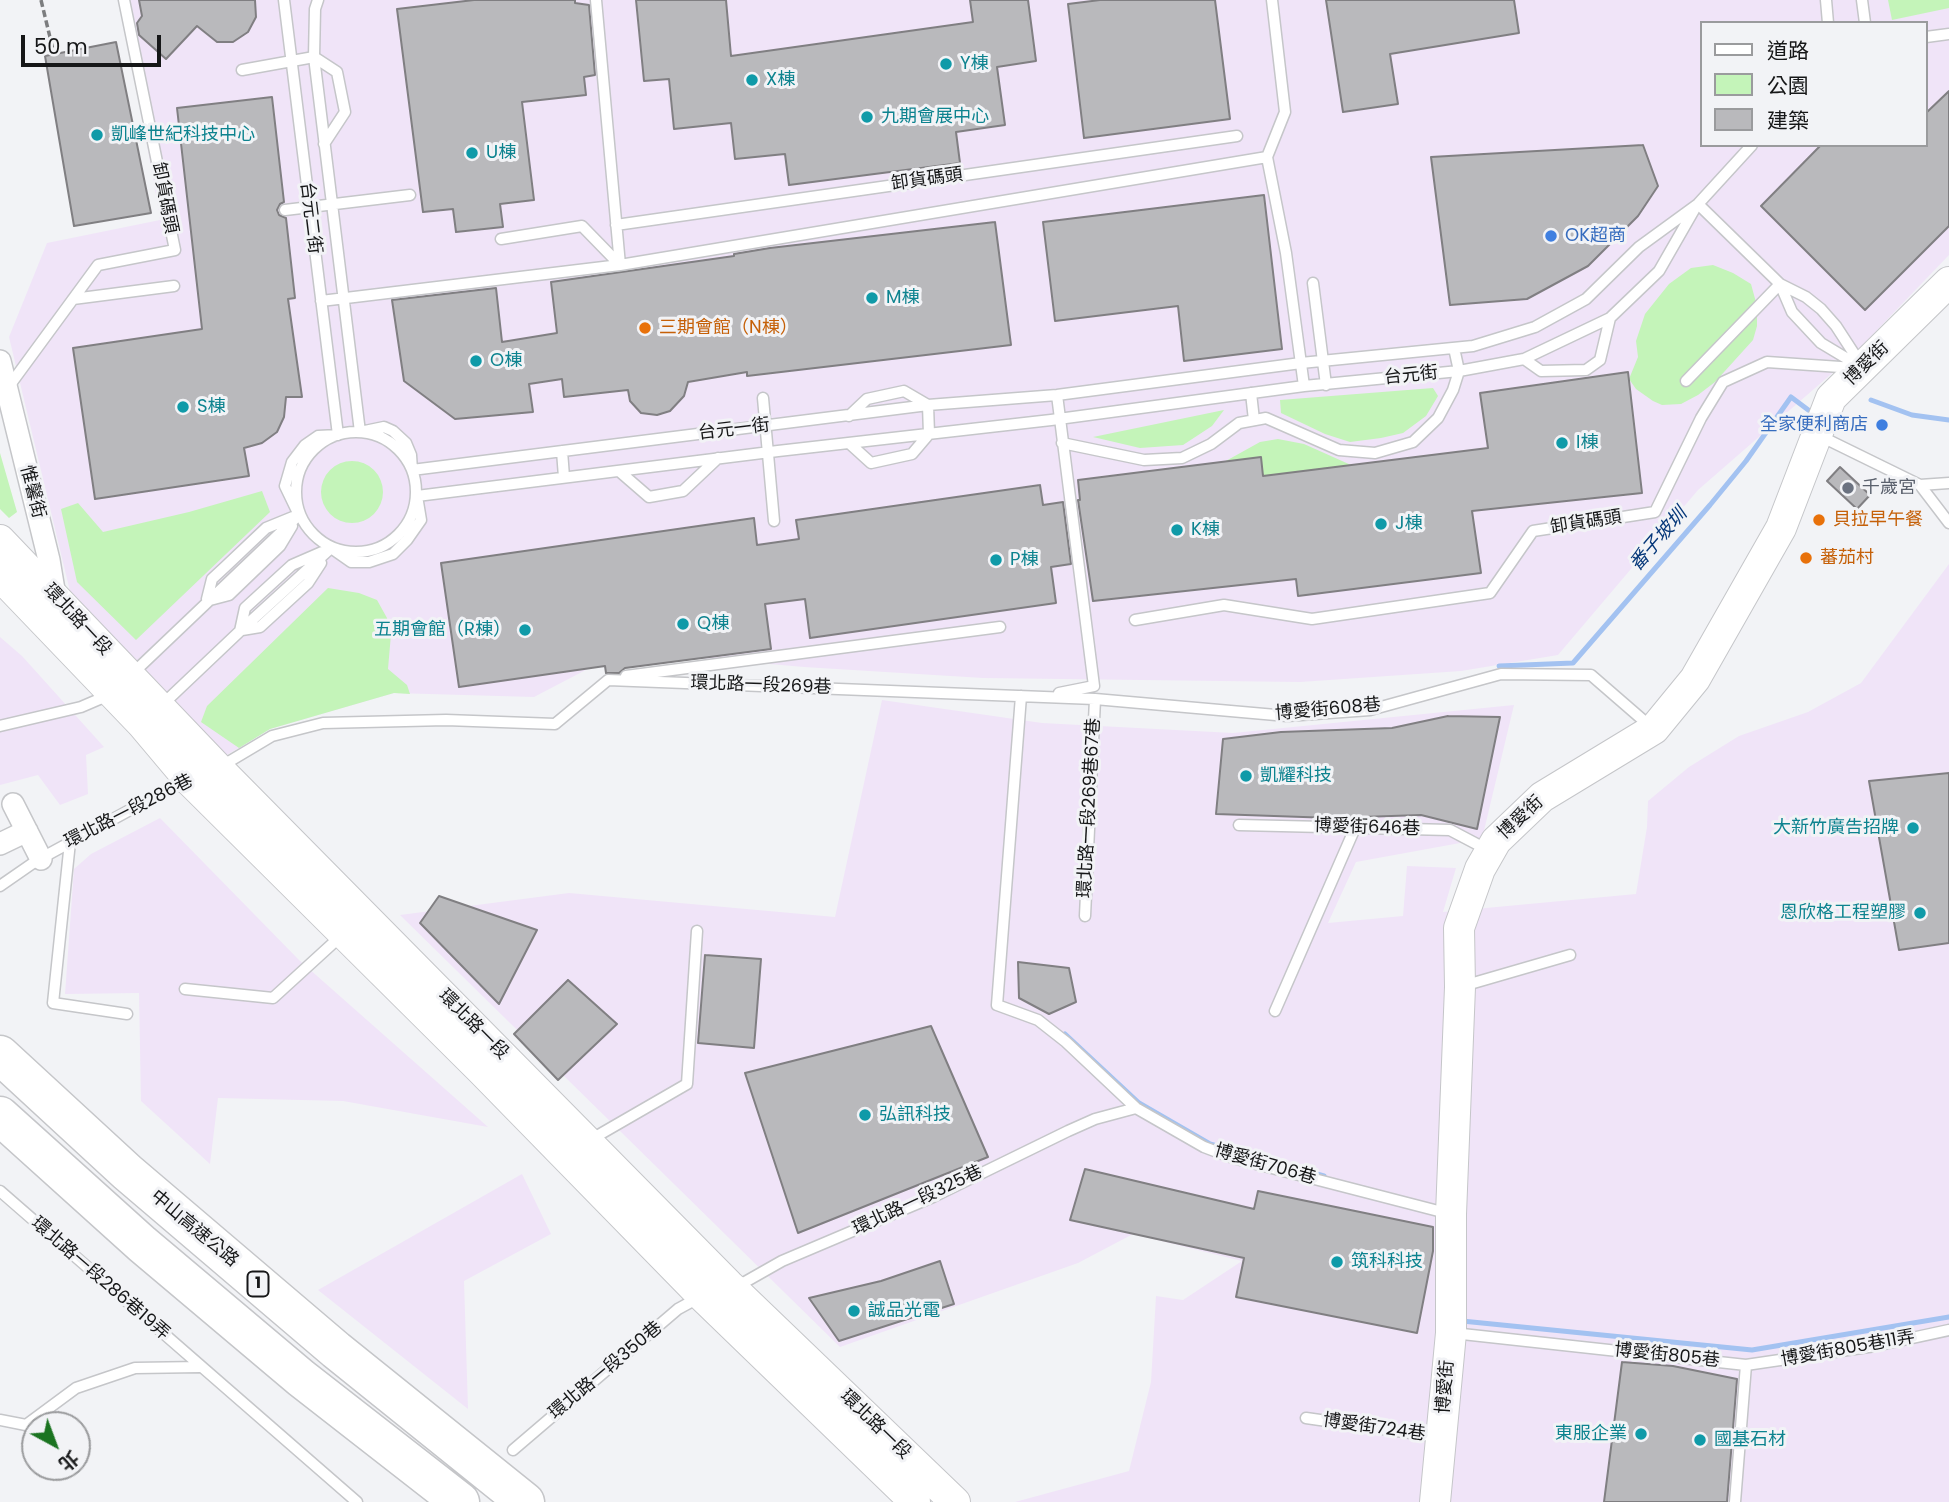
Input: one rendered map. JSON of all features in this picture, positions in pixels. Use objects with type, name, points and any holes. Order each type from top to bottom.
[{"type":"highway","name":"中山高速公路","points":[[0,1055],[127,1172],[315,1332],[525,1502]]},
{"type":"highway","points":[[0,1116],[142,1244],[301,1378],[460,1502]]},
{"type":"street","name":"博愛街","points":[[1435,1502],[1451,1333],[1451,1214],[1460,987],[1459,928],[1480,869],[1496,841],[1542,797],[1654,729],[1695,679],[1781,528],[1831,398],[1949,282]]},
{"type":"street","name":"惟馨街","points":[[0,361],[49,560],[50,609]]},
{"type":"street","name":"環北路一段","points":[[0,540],[50,609],[152,715],[344,933],[481,1070],[715,1291],[955,1502]]},
{"type":"street","name":"環北路一段","points":[[0,576],[50,609]]},
{"type":"street","name":"環北路一段","points":[[204,774],[587,1141],[715,1291],[915,1502]]},
{"type":"street","points":[[13,804],[41,859]]},
{"type":"street","points":[[0,844],[27,831]]},
{"type":"lane","name":"卸貨碼頭","points":[[7,389],[97,265],[175,250],[124,0]]},
{"type":"lane","name":"台元二街","points":[[284,0],[338,435]]},
{"type":"lane","name":"台元二街","points":[[318,0],[315,9],[314,57],[359,432]]},
{"type":"lane","points":[[596,0],[620,265]]},
{"type":"lane","points":[[1272,0],[1285,112],[1268,157],[1286,253],[1304,386]]},
{"type":"lane","points":[[1826,0],[1828,21]]},
{"type":"lane","points":[[1863,0],[1865,21]]},
{"type":"lane","points":[[1928,37],[1949,34]]},
{"type":"lane","points":[[242,70],[314,57],[337,72],[345,112],[324,144]]},
{"type":"lane","name":"卸貨碼頭","points":[[616,225],[1237,136]]},
{"type":"lane","name":"台元街","points":[[1057,395],[1301,363],[1473,346],[1535,327],[1586,299],[1639,247],[1698,204],[1750,147]]},
{"type":"lane","points":[[321,301],[620,265],[1268,157]]},
{"type":"lane","points":[[285,209],[410,194]]},
{"type":"lane","points":[[1698,204],[1780,284],[1806,297],[1821,309],[1836,326],[1863,368]]},
{"type":"lane","name":"台元街","points":[[1059,419],[1304,386],[1459,371],[1524,359],[1610,318],[1659,271],[1698,204]]},
{"type":"lane","points":[[501,239],[582,226],[620,265]]},
{"type":"lane","points":[[1313,283],[1326,385]]},
{"type":"lane","points":[[1780,284],[1792,312],[1821,343],[1863,368]]},
{"type":"lane","points":[[1686,381],[1780,284]]},
{"type":"lane","points":[[73,299],[174,286]]},
{"type":"lane","points":[[1524,359],[1541,371],[1586,370],[1601,360],[1610,318]]},
{"type":"lane","points":[[1062,443],[1144,460],[1182,458],[1211,444],[1239,423],[1266,418],[1339,450],[1374,453],[1413,442],[1438,418],[1453,390],[1459,371],[1454,348]]},
{"type":"lane","name":"卸貨碼頭","points":[[1135,620],[1224,605],[1312,619],[1490,593],[1533,531],[1655,512],[1701,418],[1723,382],[1767,362],[1863,368]]},
{"type":"lane","points":[[849,416],[867,399],[904,391],[928,405],[929,434],[912,454],[871,463],[849,443]]},
{"type":"lane","points":[[1251,393],[1254,420]]},
{"type":"lane","points":[[1043,697],[1094,686],[1057,395]]},
{"type":"lane","name":"台元一街","points":[[412,470],[928,405],[1057,395]]},
{"type":"lane","points":[[763,398],[774,521]]},
{"type":"lane","name":"台元一街","points":[[417,496],[1059,419]]},
{"type":"lane","points":[[347,432],[359,432],[386,439],[402,453],[412,470],[417,496],[405,526],[391,540],[374,549],[355,552],[331,548],[319,539],[299,514],[295,488],[300,468],[311,451],[327,439],[347,432]]},
{"type":"lane","points":[[1817,435],[1920,485],[1949,523]]},
{"type":"lane","points":[[562,451],[564,477]]},
{"type":"lane","points":[[619,471],[649,497],[683,491],[718,458]]},
{"type":"lane","points":[[1920,485],[1949,483]]},
{"type":"lane","points":[[0,726],[81,707],[121,685],[299,514]]},
{"type":"lane","points":[[152,715],[331,548]]},
{"type":"lane","points":[[623,681],[626,676],[1000,627]]},
{"type":"lane","name":"博愛街608巷","points":[[1021,696],[1095,699],[1287,716],[1370,710],[1501,674],[1591,675],[1654,729]]},
{"type":"lane","name":"環北路一段269巷","points":[[204,774],[272,736],[323,723],[446,720],[555,724],[608,680],[1021,696]]},
{"type":"lane","name":"博愛街706巷","points":[[1021,696],[997,1004],[1038,1020],[1066,1042],[1136,1108],[1204,1147],[1233,1158],[1451,1214]]},
{"type":"lane","name":"環北路一段269巷67巷","points":[[1086,916],[1095,699]]},
{"type":"lane","name":"環北路一段286巷","points":[[0,886],[70,842],[163,792],[204,774]]},
{"type":"lane","name":"博愛街646巷","points":[[1239,825],[1450,830],[1490,851]]},
{"type":"lane","points":[[1275,1012],[1356,828]]},
{"type":"lane","points":[[70,842],[53,1003],[127,1014]]},
{"type":"lane","points":[[587,1141],[687,1084],[697,930]]},
{"type":"lane","points":[[185,989],[273,998],[344,933]]},
{"type":"lane","points":[[1460,987],[1570,954]]},
{"type":"lane","name":"環北路一段325巷","points":[[715,1291],[745,1282],[782,1261],[933,1197],[1021,1152],[1086,1123],[1136,1108]]},
{"type":"lane","name":"環北路一段286巷19弄","points":[[0,1191],[357,1502]]},
{"type":"lane","name":"環北路一段350巷","points":[[513,1450],[678,1310],[715,1291]]},
{"type":"lane","name":"博愛街805巷11弄","points":[[1746,1365],[1875,1346],[1949,1331]]},
{"type":"lane","name":"博愛街805巷","points":[[1451,1333],[1746,1365]]},
{"type":"lane","points":[[1735,1502],[1746,1365]]},
{"type":"lane","name":"環北路一段286巷19弄","points":[[0,1420],[26,1424],[76,1388],[135,1368],[200,1367]]},
{"type":"lane","name":"博愛街724巷","points":[[1306,1418],[1441,1437]]},
{"type":"path","points":[[41,0],[54,54]]},
{"type":"shaded area","points":[[122,0],[1949,0],[1949,255],[1853,355],[1698,490],[1558,655],[1461,671],[1300,682],[983,678],[804,667],[622,651],[534,697],[394,693],[270,729],[215,762],[74,608],[9,337],[47,243],[160,220]]},
{"type":"shaded area","points":[[1949,564],[1949,1502],[1015,1502],[1129,1471],[1151,1382],[1156,1296],[1183,1300],[1242,1261],[1133,1234],[1078,1263],[840,1347],[400,915],[569,893],[835,917],[882,700],[1042,723],[1233,733],[1514,705],[1482,839],[1356,862],[1328,923],[1403,916],[1407,866],[1456,868],[1443,912],[1636,894],[1647,827],[1648,801],[1689,767],[1739,736],[1808,712],[1861,683]]},
{"type":"shaded area","points":[[0,637],[22,656],[104,747],[86,755],[88,794],[60,805],[38,775],[0,785]]},
{"type":"shaded area","points":[[160,818],[299,960],[488,1127],[343,1101],[218,1098],[210,1164],[141,1101],[139,993],[65,994],[74,869],[91,854]]},
{"type":"shaded area","points":[[522,1174],[551,1234],[464,1281],[468,1409],[318,1290]]},
{"type":"green space","points":[[1888,0],[1949,0],[1949,8],[1892,20]]},
{"type":"green space","points":[[1713,265],[1751,284],[1757,306],[1757,326],[1753,340],[1715,382],[1698,395],[1681,404],[1662,405],[1636,389],[1629,379],[1638,357],[1636,341],[1645,314],[1669,284],[1691,268]]},
{"type":"green space","points":[[1433,388],[1438,396],[1426,416],[1403,433],[1381,438],[1350,442],[1325,434],[1281,413],[1280,400]]},
{"type":"green space","points":[[1224,410],[1212,426],[1183,445],[1140,448],[1093,437]]},
{"type":"green space","points":[[1278,439],[1304,444],[1351,465],[1263,476],[1261,458],[1224,462],[1260,442]]},
{"type":"green space","points":[[0,453],[17,512],[9,518],[0,509]]},
{"type":"green space","points":[[352,461],[364,463],[374,470],[381,480],[381,504],[374,514],[364,521],[352,523],[340,521],[330,514],[323,504],[321,492],[323,480],[330,470],[340,463]]},
{"type":"green space","points":[[262,491],[270,512],[136,640],[77,582],[61,509],[78,503],[103,532],[189,512]]},
{"type":"green space","points":[[328,588],[359,593],[377,600],[387,618],[391,634],[388,669],[407,685],[410,694],[394,693],[270,729],[239,748],[201,722],[207,706]]},
{"type":"building","points":[[139,0],[255,0],[256,17],[248,32],[233,42],[217,42],[197,26],[166,59],[139,35],[137,23],[142,16]]},
{"type":"building","name":"U棟","points":[[474,0],[575,0],[575,3],[589,5],[595,75],[584,77],[586,95],[522,102],[534,200],[500,204],[503,227],[456,232],[453,209],[423,212],[397,9]]},
{"type":"building","points":[[636,0],[726,0],[731,56],[973,22],[970,0],[1028,0],[1036,61],[997,67],[1005,125],[956,132],[960,163],[789,185],[785,154],[735,159],[731,123],[674,129],[669,79],[644,81]]},
{"type":"building","points":[[1100,0],[1215,0],[1230,119],[1084,138],[1068,4]]},
{"type":"building","points":[[1326,0],[1514,0],[1519,33],[1390,54],[1398,104],[1343,112]]},
{"type":"building","name":"凱峰世紀科技中心","points":[[116,42],[151,213],[74,226],[45,56]]},
{"type":"building","points":[[1949,91],[1949,226],[1865,310],[1761,206],[1819,147],[1928,147],[1928,111]]},
{"type":"building","points":[[272,97],[284,202],[277,210],[279,215],[286,218],[295,298],[288,299],[302,397],[286,397],[284,417],[277,432],[262,443],[244,448],[249,476],[95,499],[73,348],[202,329],[177,108]]},
{"type":"building","points":[[1643,145],[1658,186],[1638,216],[1588,266],[1527,299],[1450,305],[1431,157]]},
{"type":"building","points":[[1264,195],[1282,349],[1184,361],[1178,306],[1055,321],[1043,222]]},
{"type":"building","points":[[995,222],[1011,345],[747,376],[747,372],[688,382],[684,396],[670,411],[657,415],[641,413],[630,401],[628,390],[564,397],[562,379],[529,384],[533,412],[455,419],[404,381],[392,300],[496,288],[502,342],[557,333],[551,282],[734,256],[770,248]]},
{"type":"building","points":[[1628,372],[1642,493],[1472,511],[1481,573],[1298,596],[1296,579],[1093,601],[1078,500],[1078,480],[1261,457],[1263,476],[1488,448],[1480,393]]},
{"type":"building","name":"千歲宮","points":[[1840,467],[1870,495],[1857,509],[1827,481]]},
{"type":"building","points":[[1040,485],[1043,505],[1063,502],[1071,564],[1051,567],[1056,603],[810,638],[805,599],[765,604],[771,649],[625,668],[619,673],[606,673],[605,666],[459,687],[441,563],[754,518],[757,545],[799,539],[796,520]]},
{"type":"building","points":[[1448,716],[1500,717],[1477,829],[1421,815],[1332,818],[1216,814],[1223,739],[1281,732],[1392,728]]},
{"type":"building","name":"大新竹廣告招牌","points":[[1949,773],[1949,943],[1899,950],[1869,781]]},
{"type":"building","points":[[439,896],[537,930],[499,1004],[420,923]]},
{"type":"building","points":[[705,955],[761,959],[754,1048],[698,1043]]},
{"type":"building","points":[[1018,962],[1069,968],[1076,1002],[1049,1014],[1019,998]]},
{"type":"building","points":[[568,980],[617,1024],[558,1080],[514,1034]]},
{"type":"building","name":"弘訊科技","points":[[931,1026],[988,1157],[798,1233],[745,1073]]},
{"type":"building","name":"筑科科技","points":[[1085,1169],[1254,1209],[1258,1191],[1433,1227],[1433,1251],[1417,1333],[1236,1297],[1244,1258],[1070,1220]]},
{"type":"building","points":[[940,1261],[954,1304],[839,1341],[809,1298],[881,1281]]},
{"type":"building","points":[[1622,1362],[1673,1366],[1737,1379],[1727,1502],[1604,1502]]},
{"type":"waterway","name":"番子坡圳","points":[[1499,666],[1573,663],[1710,505],[1746,461],[1791,397],[1815,415]]},
{"type":"waterway","name":"番子坡圳","points":[[1871,400],[1912,415],[1949,420]]},
{"type":"waterway","points":[[1065,1034],[1139,1103],[1210,1144],[1324,1176]]},
{"type":"waterway","points":[[1462,1321],[1752,1350],[1949,1317]]},
{"type":"place","name":"Y棟","points":[[946,64]]},
{"type":"place","name":"X棟","points":[[752,80]]},
{"type":"place","name":"九期會展中心","points":[[867,117]]},
{"type":"place","name":"凱峰世紀科技中心","points":[[97,135]]},
{"type":"place","name":"U棟","points":[[472,153]]},
{"type":"place","name":"OK超商","points":[[1551,236]]},
{"type":"place","name":"M棟","points":[[872,298]]},
{"type":"place","name":"三期會館（N棟）","points":[[645,328]]},
{"type":"place","name":"O棟","points":[[476,361]]},
{"type":"place","name":"S棟","points":[[183,407]]},
{"type":"place","name":"全家便利商店","points":[[1882,425]]},
{"type":"place","name":"I棟","points":[[1562,443]]},
{"type":"place","name":"千歲宮","points":[[1848,488]]},
{"type":"place","name":"貝拉早午餐","points":[[1819,520]]},
{"type":"place","name":"J棟","points":[[1381,524]]},
{"type":"place","name":"K棟","points":[[1177,530]]},
{"type":"place","name":"蕃茄村","points":[[1806,558]]},
{"type":"place","name":"P棟","points":[[996,560]]},
{"type":"place","name":"Q棟","points":[[683,624]]},
{"type":"place","name":"五期會館（R棟）","points":[[525,630]]},
{"type":"place","name":"凱耀科技","points":[[1246,776]]},
{"type":"place","name":"大新竹廣告招牌","points":[[1913,828]]},
{"type":"place","name":"恩欣格工程塑膠","points":[[1920,913]]},
{"type":"place","name":"弘訊科技","points":[[865,1115]]},
{"type":"place","name":"筑科科技","points":[[1337,1262]]},
{"type":"place","name":"誠品光電","points":[[854,1311]]},
{"type":"place","name":"東服企業","points":[[1641,1434]]},
{"type":"place","name":"國基石材","points":[[1700,1440]]}]
